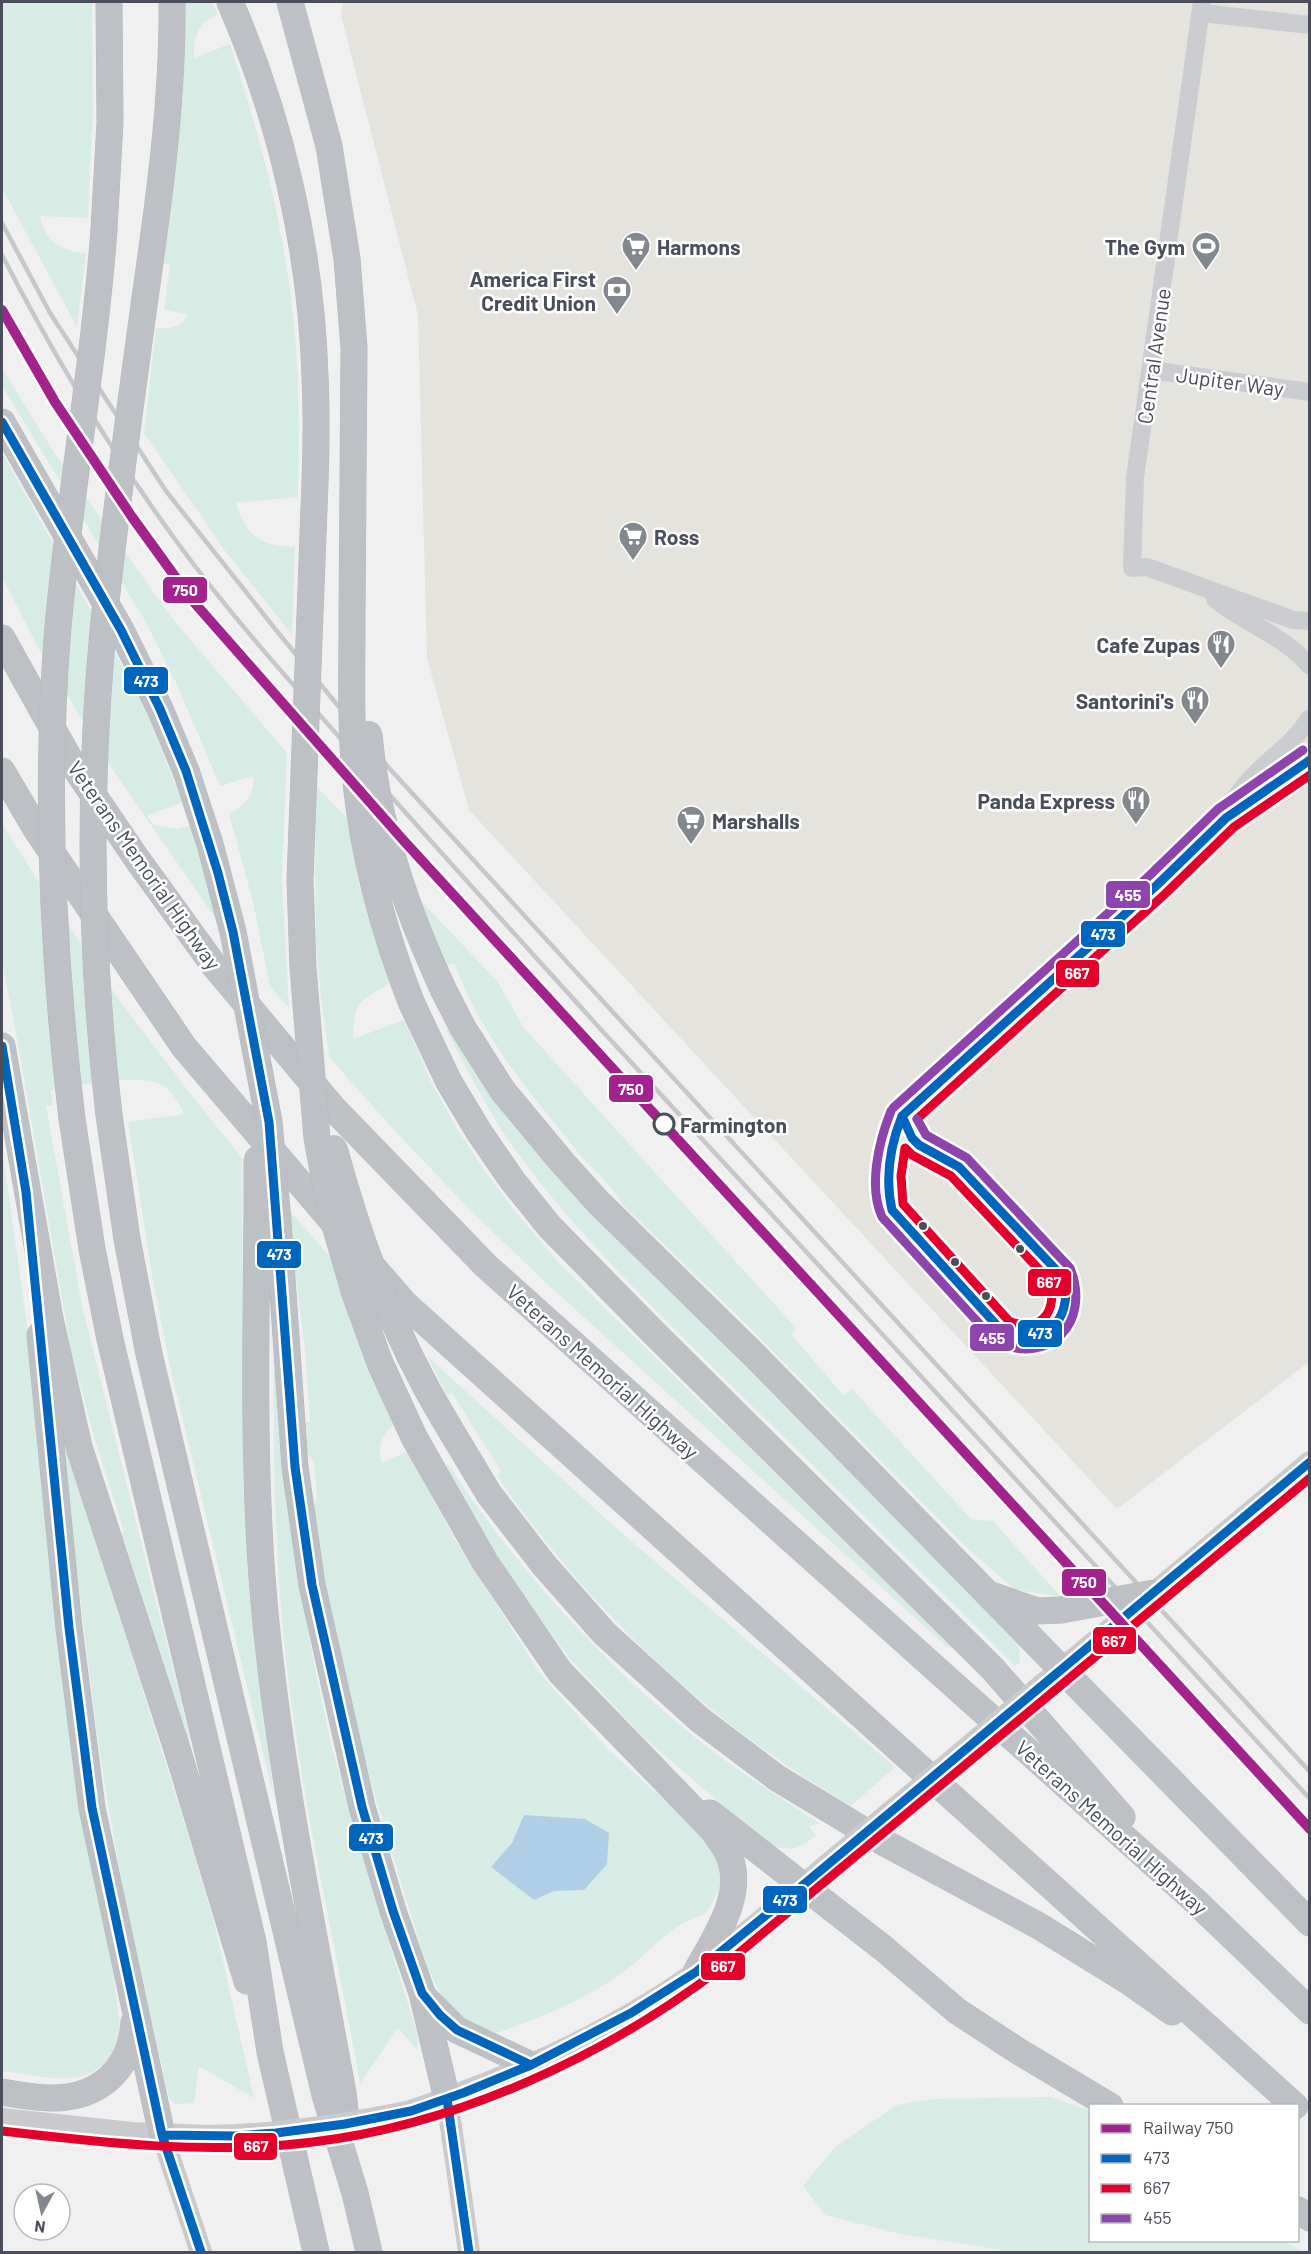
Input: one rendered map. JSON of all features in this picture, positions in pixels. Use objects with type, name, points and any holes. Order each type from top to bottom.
[{"type":"highway","points":[[109,2],[110,123],[104,229],[99,286],[65,555],[54,699],[51,813],[59,1002],[82,1189],[104,1309],[253,1942],[270,2052],[316,2253]]},
{"type":"highway","points":[[172,2],[170,81],[165,145],[107,599],[96,744],[93,845],[100,1024],[109,1115],[127,1239],[163,1413],[325,2095],[355,2193],[369,2253]]},
{"type":"highway","points":[[230,2],[255,65],[287,176],[308,290],[315,375],[314,508],[300,880],[303,968],[312,1061],[316,1138],[330,1208],[346,1266],[380,1363],[414,1437],[485,1562],[560,1672],[714,1831],[728,1852],[733,1874],[732,1897],[722,1923],[696,1972]]},
{"type":"highway","points":[[290,2],[329,147],[346,259],[354,348],[352,619],[354,742],[360,810],[371,872],[385,925],[412,1004],[449,1082],[479,1132],[512,1180],[549,1226],[993,1669],[1193,1899]]},
{"type":"highway","points":[[2,422],[121,630],[160,709],[186,771],[226,900],[269,1122],[256,1461],[259,1540],[266,1625],[291,1807],[343,2093],[355,2193]]},
{"type":"highway","points":[[352,619],[366,706],[373,771],[385,832],[399,880],[414,924],[444,991],[463,1028],[503,1091],[598,1202],[753,1354],[985,1593],[1052,1677],[1310,1923]]},
{"type":"highway","name":"Veterans Memorial Highway","points":[[2,638],[73,765],[137,859],[213,964],[333,1108],[485,1265],[1193,1899],[1310,2011]]},
{"type":"highway","points":[[2,771],[36,829],[184,1047],[405,1304],[1239,2053],[1293,2104]]},
{"type":"highway","points":[[2,1046],[50,1319],[79,1447],[178,1752],[270,2052]]},
{"type":"highway","points":[[312,1061],[353,1218],[409,1355],[489,1494],[544,1565],[604,1633],[700,1720],[777,1778],[883,1842],[1039,1926],[1128,1981],[1189,2025],[1239,2053]]},
{"type":"highway","points":[[26,1192],[77,1697],[92,1808],[162,2135]]},
{"type":"highway","points":[[267,1215],[295,1467],[312,1585],[362,1807],[422,1993],[447,2099]]},
{"type":"highway","points":[[985,1593],[1037,1611],[1061,1610],[1154,1593]]},
{"type":"highway","points":[[664,1778],[883,1948],[957,2011],[1107,2104]]},
{"type":"highway","points":[[422,1993],[457,2030],[531,2065]]},
{"type":"highway","points":[[2,2092],[52,2098],[79,2095],[100,2086],[118,2070],[130,2047],[134,2028],[133,1998]]},
{"type":"main road","points":[[2,2119],[91,2130],[209,2136],[294,2131],[345,2124],[411,2111],[447,2099],[531,2065],[601,2030],[696,1972],[1310,1462]]},
{"type":"main road","points":[[447,2099],[469,2253]]},
{"type":"main road","points":[[162,2135],[201,2253]]},
{"type":"street","points":[[1202,7],[1310,25]]},
{"type":"street","name":"Central Avenue","points":[[1202,7],[1135,478],[1132,568],[1147,567],[1293,620],[1310,621]]},
{"type":"street","name":"Jupiter Way","points":[[1151,370],[1310,392]]},
{"type":"street","name":"Central Avenue","points":[[1202,588],[1227,609],[1289,646],[1310,666]]},
{"type":"street","points":[[1226,818],[1238,793],[1258,771],[1291,743],[1310,718]]},
{"type":"street","points":[[902,1116],[1157,885],[1226,818],[1310,760]]},
{"type":"shaded area","points":[[343,2],[1309,2],[1309,1362],[1117,1509],[469,810],[427,658],[418,315],[341,15]]},
{"type":"green space","points":[[2,2],[92,2],[93,112],[88,218],[40,216],[42,225],[55,243],[69,250],[86,253],[77,327],[2,188]]},
{"type":"green space","points":[[185,2],[212,2],[218,15],[201,26],[196,38],[194,58],[230,44],[263,156],[287,268],[297,365],[298,497],[236,503],[245,524],[256,537],[272,544],[295,547],[292,635],[223,548],[144,433],[156,328],[175,327],[188,314],[164,310],[170,265],[164,263],[183,93]]},
{"type":"green space","points":[[2,368],[55,454],[172,618],[287,753],[282,878],[289,1008],[270,986],[253,902],[229,814],[240,807],[251,794],[253,776],[220,786],[178,687],[144,619],[2,386]]},
{"type":"green space","points":[[2,453],[148,716],[182,802],[147,816],[154,825],[177,829],[191,826],[216,919],[115,773],[40,651],[2,577]]},
{"type":"green space","points":[[317,787],[346,817],[359,884],[389,984],[360,1004],[355,1017],[353,1039],[404,1020],[432,1084],[456,1127],[514,1210],[560,1264],[953,1649],[946,1646],[543,1280],[472,1212],[329,1057],[316,940]]},
{"type":"green space","points":[[2,823],[36,878],[120,1001],[242,1158],[243,1485],[255,1646],[274,1798],[172,1375],[154,1287],[128,1122],[184,1114],[166,1088],[139,1080],[51,1090],[53,1105],[46,1106],[82,1305],[190,1737],[188,1740],[122,1533],[124,1531],[93,1433],[71,1350],[2,961]]},
{"type":"green space","points":[[421,901],[497,981],[524,1028],[796,1328],[791,1334],[843,1395],[852,1389],[971,1519],[993,1521],[1060,1596],[1016,1590],[967,1548],[745,1323],[622,1204],[541,1106],[492,1040],[478,1016],[454,963],[446,966]]},
{"type":"green space","points":[[452,1027],[737,1358],[1019,1645],[1020,1662],[1015,1666],[683,1337],[570,1219],[508,1140],[480,1094],[446,1030]]},
{"type":"green space","points":[[2,1148],[120,2026],[114,2048],[104,2064],[91,2073],[76,2077],[41,2077],[2,2071]]},
{"type":"green space","points":[[290,1211],[332,1259],[395,1423],[381,1441],[382,1463],[408,1451],[453,1536],[541,1675],[608,1749],[710,1841],[720,1860],[722,1870],[719,1888],[704,1915],[681,1924],[622,1973],[592,1992],[543,2015],[493,2034],[466,2022],[453,2011],[427,1966],[368,1772],[349,1699],[332,1624],[312,1511],[317,1497],[314,1463],[306,1450],[303,1423],[310,1422],[305,1349]]},
{"type":"green space","points":[[274,1325],[283,1450],[295,1561],[317,1679],[348,1807],[418,2037],[417,2050],[398,2028],[360,2083],[306,1800],[289,1687],[275,1516]]},
{"type":"green space","points":[[428,1357],[616,1528],[895,1767],[851,1806],[799,1774],[701,1701],[612,1618],[533,1526],[497,1476],[501,1471],[452,1393],[447,1395]]},
{"type":"green space","points":[[68,1451],[215,1926],[254,2098],[199,2066],[194,2103],[175,2104],[169,2098],[124,1895],[98,1742],[62,1452]]},
{"type":"green space","points":[[448,1464],[526,1570],[585,1636],[648,1697],[698,1740],[820,1824],[808,1826],[816,1835],[805,1844],[789,1849],[768,1844],[642,1736],[570,1659],[506,1573],[446,1465]]},
{"type":"green space","points":[[1050,2097],[1089,2111],[1089,2242],[1286,2242],[1303,2252],[1172,2252],[1167,2250],[1156,2252],[1014,2252],[900,2234],[825,2215],[803,2186],[835,2147],[897,2105],[933,2099]]},
{"type":"water","points":[[524,1815],[585,1819],[609,1833],[607,1864],[584,1890],[554,1891],[534,1900],[491,1867],[512,1843]]},
{"type":"railway","points":[[2,223],[50,313],[166,491],[389,768],[1310,1772]]},
{"type":"railway","points":[[2,255],[62,366],[106,438],[195,567],[253,638],[400,807],[605,1034],[1310,1799]]},
{"type":"rail line","name":"750","points":[[2,310],[55,402],[132,517],[192,600],[404,841],[1310,1829]]},
{"type":"transit line","name":"473","points":[[2,422],[121,630],[160,709],[186,771],[218,873],[233,932],[269,1122],[295,1467],[312,1585],[362,1807],[393,1911],[422,1993],[440,2015],[457,2030],[531,2065]]},
{"type":"transit line","name":"455","points":[[893,1108],[1149,876],[1218,809],[1303,750]]},
{"type":"transit line","name":"473","points":[[902,1116],[1157,885],[1226,818],[1310,760]]},
{"type":"transit line","name":"667","points":[[917,1119],[1165,894],[1234,827],[1310,775]]},
{"type":"transit line","name":"473","points":[[2,1046],[26,1192],[69,1628],[92,1808],[162,2135],[201,2252]]},
{"type":"transit line","name":"455","points":[[891,1111],[877,1164],[876,1192],[882,1217],[995,1341],[1015,1348],[1033,1349],[1048,1344],[1061,1335],[1070,1322],[1075,1306],[1075,1288],[1070,1268],[967,1158],[926,1135],[917,1119]]},
{"type":"transit line","name":"473","points":[[902,1116],[912,1138],[919,1145],[959,1167],[1060,1274],[1065,1302],[1062,1313],[1050,1329],[1022,1336],[1002,1331],[892,1210],[889,1186],[890,1163],[894,1139],[902,1116]]},
{"type":"transit line","name":"667","points":[[905,1148],[912,1155],[951,1176],[1049,1280],[1051,1301],[1045,1317],[1030,1325],[1009,1321],[903,1204],[901,1176],[905,1148]]},
{"type":"transit line","name":"473","points":[[162,2135],[235,2136],[276,2133],[345,2124],[411,2111],[463,2093],[531,2065],[631,2013],[696,1972],[802,1886],[1310,1462]]},
{"type":"transit line","name":"667","points":[[2,2131],[157,2146],[235,2147],[313,2142],[367,2133],[421,2120],[475,2103],[528,2082],[579,2057],[629,2030],[721,1968],[1310,1478]]},
{"type":"transit line","name":"473","points":[[447,2099],[469,2252]]},
{"type":"place","name":"Harmons","points":[[636,272]]},
{"type":"place","name":"The Gym","points":[[1206,272]]},
{"type":"place","name":"America First Credit Union","points":[[617,316]]},
{"type":"place","name":"Ross","points":[[633,562]]},
{"type":"place","name":"Cafe Zupas","points":[[1221,670]]},
{"type":"place","name":"Santorini's","points":[[1195,726]]},
{"type":"place","name":"Panda Express","points":[[1136,826]]},
{"type":"place","name":"Marshalls","points":[[691,846]]},
{"type":"place","name":"Farmington","points":[[664,1124]]}]
